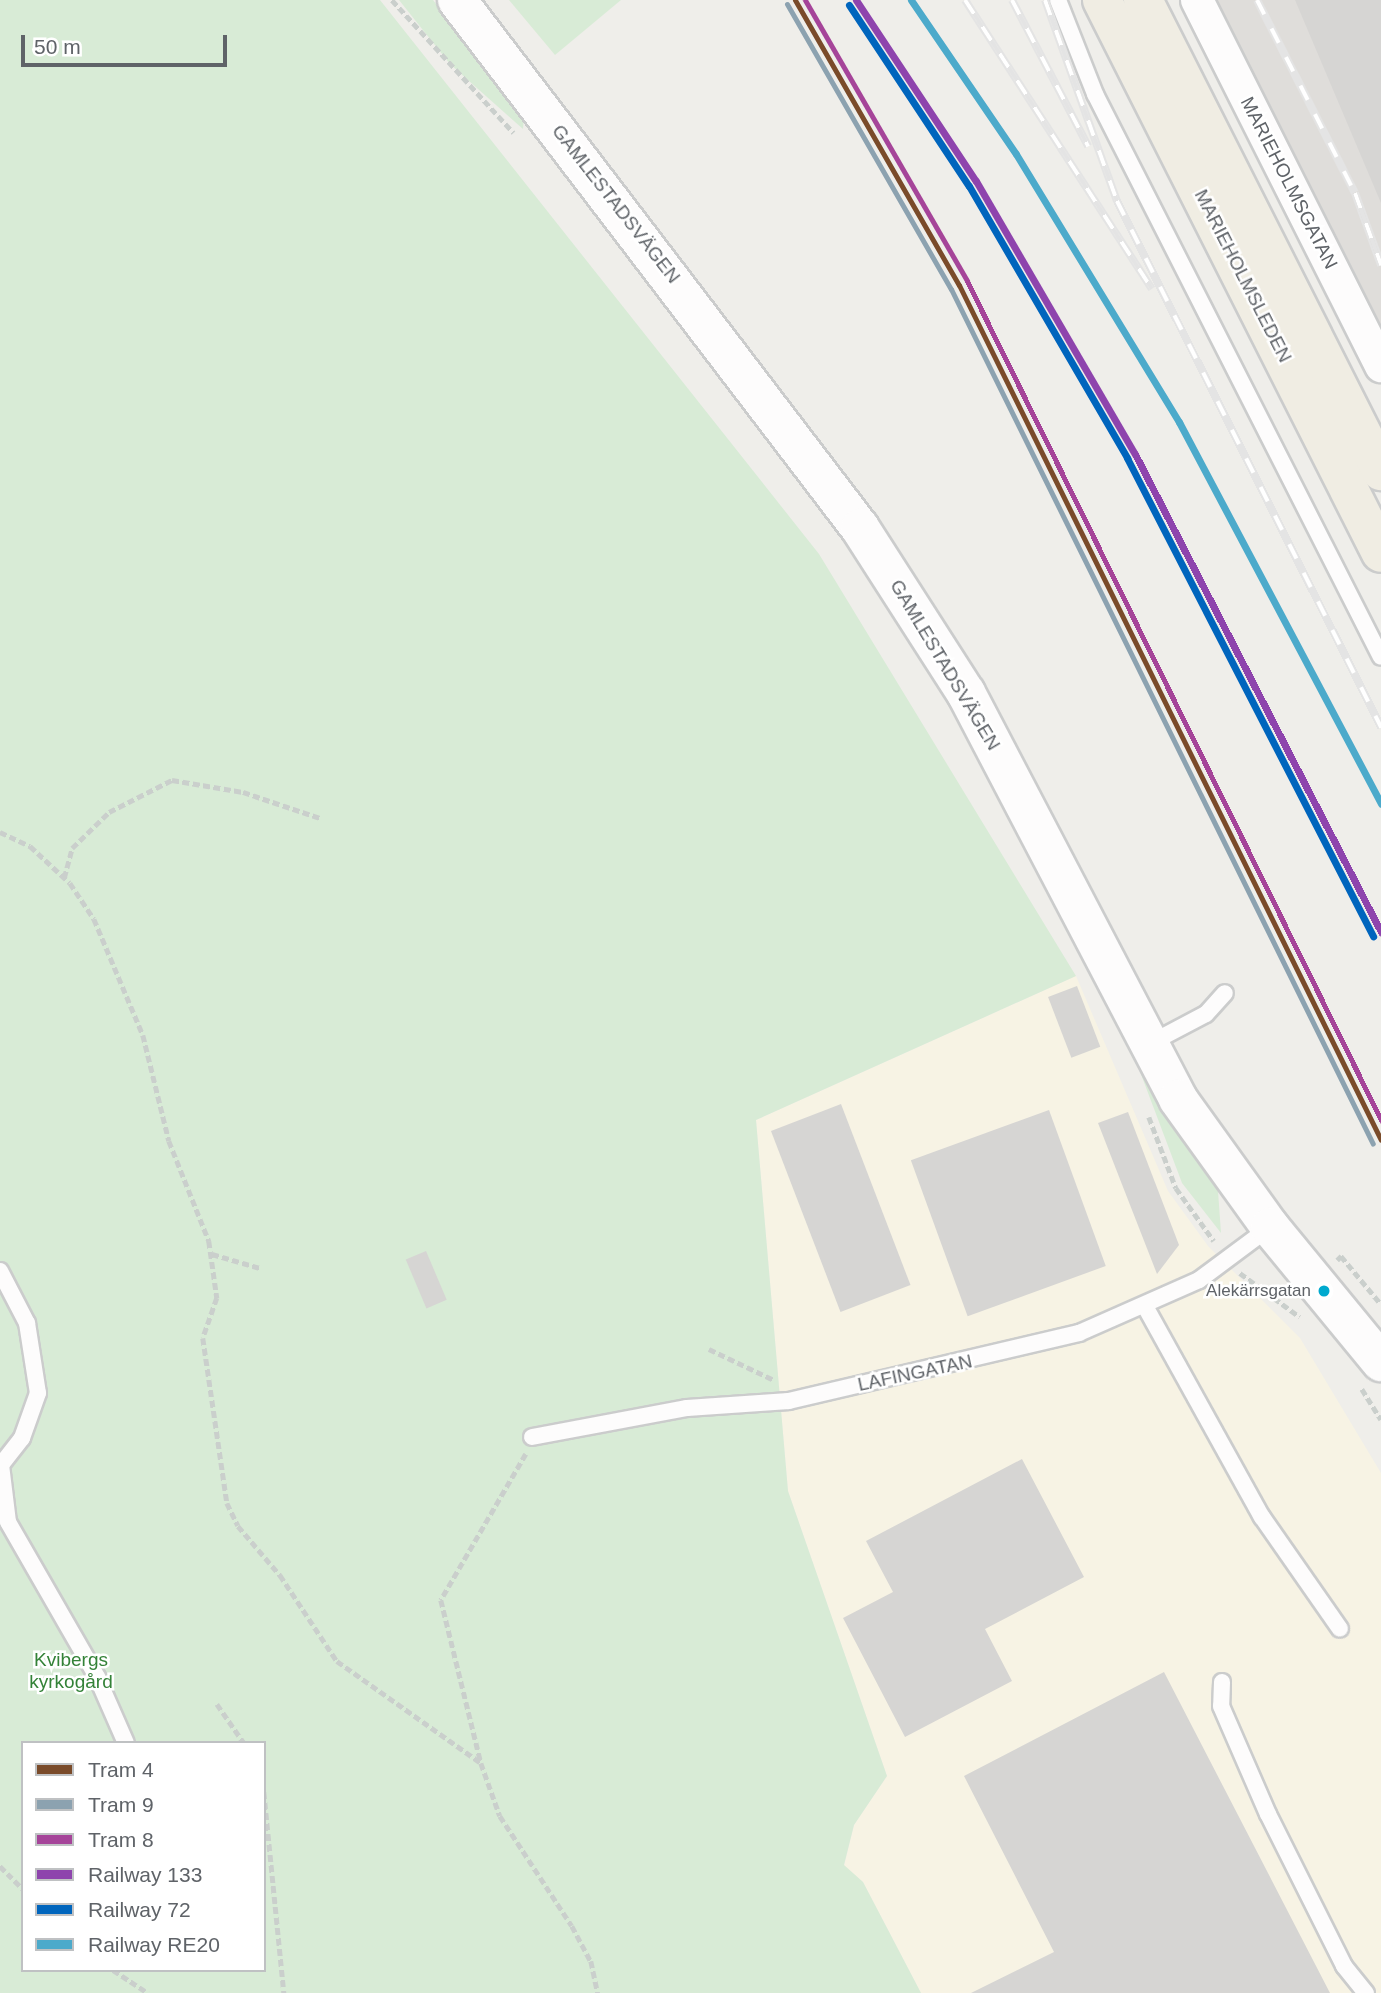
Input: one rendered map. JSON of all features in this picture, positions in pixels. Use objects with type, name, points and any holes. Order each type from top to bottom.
[{"type":"highway","name":"MARIEHOLMSLEDEN","points":[[1102,0],[1381,553]]},
{"type":"highway","name":"MARIEHOLMSLEDEN","points":[[1143,0],[1381,471]]},
{"type":"street","name":"GAMLESTADSVÄGEN","points":[[457,0],[860,528],[966,693],[1178,1099],[1270,1227],[1368,1371]]},
{"type":"street","name":"MARIEHOLMSGATAN","points":[[1197,0],[1381,366]]},
{"type":"lane","points":[[1058,0],[1095,94],[1381,657]]},
{"type":"lane","points":[[1149,1044],[1206,1014],[1224,993]]},
{"type":"lane","name":"LAFINGATAN","points":[[532,1437],[687,1408],[807,1395],[956,1366],[1146,1308],[1228,1260],[1270,1227]]},
{"type":"lane","points":[[0,1270],[27,1323],[38,1393],[22,1438],[1,1465],[8,1522],[97,1677],[125,1741]]},
{"type":"lane","points":[[1146,1308],[1262,1517],[1340,1629]]},
{"type":"lane","points":[[1222,1682],[1221,1706],[1268,1814],[1344,1966],[1366,1993]]},
{"type":"path","points":[[392,0],[450,70],[522,139]]},
{"type":"path","points":[[64,878],[72,848],[109,812],[172,780],[243,793],[320,818]]},
{"type":"path","points":[[0,832],[30,846],[64,878],[94,919],[143,1035],[169,1141],[211,1254],[218,1298],[203,1338],[227,1503],[238,1526],[280,1575],[337,1661],[481,1763]]},
{"type":"path","points":[[1144,1104],[1176,1188],[1228,1260],[1267,1298],[1304,1319]]},
{"type":"path","points":[[211,1254],[260,1268]]},
{"type":"path","points":[[1336,1260],[1341,1256],[1381,1304]]},
{"type":"path","points":[[709,1349],[807,1395]]},
{"type":"path","points":[[1368,1371],[1381,1420]]},
{"type":"path","points":[[532,1437],[512,1487],[441,1600],[481,1763],[500,1816],[591,1961],[598,1993]]},
{"type":"path","points":[[217,1704],[243,1741]]},
{"type":"path","points":[[266,1812],[284,1993]]},
{"type":"path","points":[[0,1866],[21,1887]]},
{"type":"path","points":[[116,1972],[148,1993]]},
{"type":"shaded area","points":[[1206,0],[1381,0],[1381,347]]},
{"type":"shaded area","points":[[1076,976],[1168,1191],[1208,1246],[1300,1338],[1381,1473],[1381,1993],[921,1993],[863,1882],[844,1866],[854,1825],[887,1776],[788,1491],[756,1120]]},
{"type":"green space","name":"Kvibergs kyrkogård","points":[[0,0],[380,0],[819,554],[1076,976],[756,1120],[788,1491],[887,1776],[854,1825],[844,1865],[863,1882],[921,1993],[0,1993]]},
{"type":"green space","points":[[399,0],[433,0],[524,115],[523,129],[450,64]]},
{"type":"green space","points":[[509,0],[621,0],[555,55]]},
{"type":"green space","points":[[1136,1061],[1218,1191],[1221,1233],[1182,1183]]},
{"type":"building","points":[[1295,0],[1381,0],[1381,203]]},
{"type":"building","points":[[1077,986],[1100,1047],[1071,1058],[1048,997]]},
{"type":"building","points":[[841,1104],[911,1285],[841,1312],[771,1131]]},
{"type":"building","points":[[1049,1110],[1106,1266],[968,1316],[911,1160]]},
{"type":"building","points":[[1128,1112],[1179,1245],[1157,1274],[1098,1123]]},
{"type":"building","points":[[426,1251],[447,1300],[426,1308],[406,1260]]},
{"type":"building","points":[[1022,1459],[1084,1577],[985,1629],[1012,1681],[905,1737],[843,1618],[893,1592],[866,1541]]},
{"type":"building","points":[[1164,1672],[1330,1993],[971,1993],[1054,1952],[964,1776]]},
{"type":"railway","points":[[965,0],[1152,289]]},
{"type":"railway","points":[[1012,0],[1088,146]]},
{"type":"railway","points":[[1045,0],[1117,201],[1381,727]]},
{"type":"railway","points":[[1257,0],[1355,193],[1381,265]]},
{"type":"tram line","name":"4","points":[[795,0],[959,285],[1381,1140]]},
{"type":"tram line","name":"8","points":[[805,0],[967,281],[1381,1120]]},
{"type":"tram line","name":"9","points":[[787,4],[951,289],[1373,1144]]},
{"type":"rail line","name":"133","points":[[856,0],[976,181],[1135,454],[1381,932]]},
{"type":"rail line","name":"RE20","points":[[911,0],[1016,154],[1179,422],[1381,804]]},
{"type":"rail line","name":"72","points":[[849,5],[969,186],[1127,458],[1373,936]]},
{"type":"place","name":"Alekärrsgatan","points":[[1324,1291]]}]
